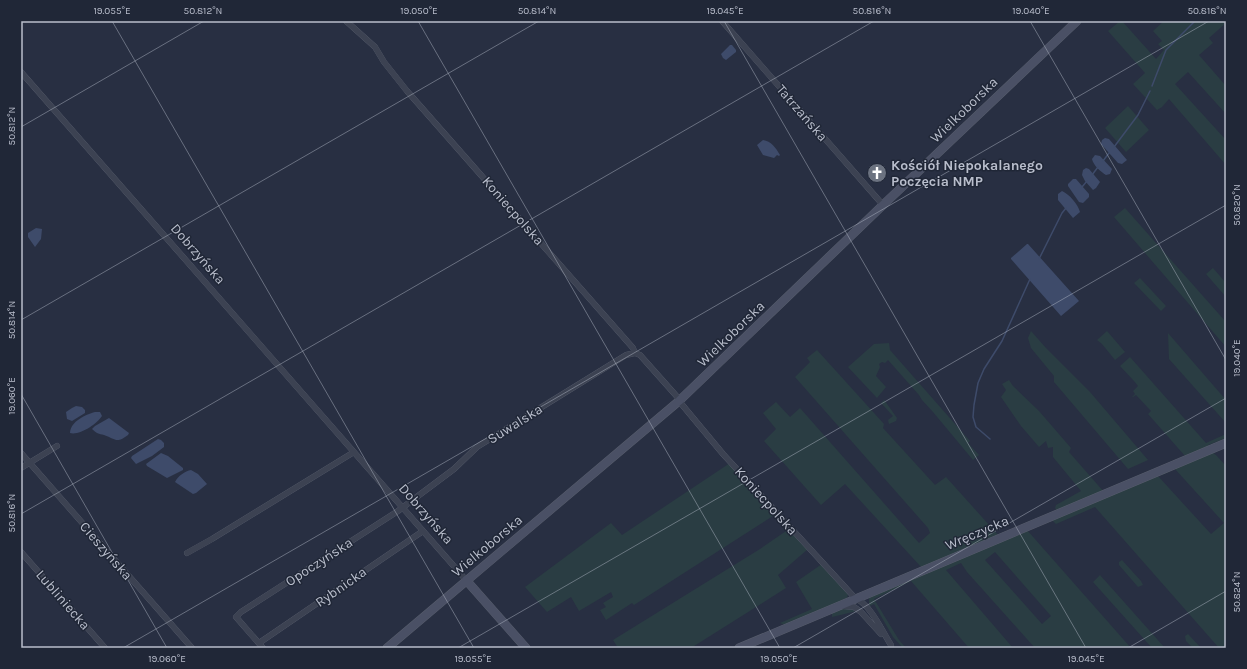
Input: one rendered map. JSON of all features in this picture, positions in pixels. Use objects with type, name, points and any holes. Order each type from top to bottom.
[{"type":"street","name":"Koniecpolska","points":[[346,21],[374,47],[407,91],[577,283],[633,348],[635,353],[640,355],[680,400],[724,454],[856,598]]},
{"type":"street","name":"Tatrzańska","points":[[722,21],[883,204]]},
{"type":"street","name":"Wielkoborska","points":[[387,648],[680,400],[883,204],[1077,21]]},
{"type":"street","name":"Dobrzyńska","points":[[21,72],[526,648]]},
{"type":"street","name":"Suwalska","points":[[402,507],[454,469],[477,447],[626,355],[635,353]]},
{"type":"street","name":"Wręczycka","points":[[738,648],[1226,443]]},
{"type":"street","points":[[21,468],[57,446]]},
{"type":"street","points":[[187,552],[334,466],[354,452]]},
{"type":"street","name":"Cieszyńska","points":[[21,453],[192,648]]},
{"type":"street","name":"Opoczyńska","points":[[258,643],[236,617],[402,507]]},
{"type":"street","name":"Rybnicka","points":[[258,643],[423,531]]},
{"type":"street","name":"Lubliniecka","points":[[21,552],[105,648]]},
{"type":"street","points":[[874,591],[868,596],[867,600],[869,608],[892,646]]},
{"type":"street","points":[[856,598],[869,608]]},
{"type":"street","points":[[856,598],[856,602],[861,612],[892,646]]},
{"type":"street","points":[[837,606],[851,606],[861,612]]},
{"type":"street","points":[[258,643],[263,648]]},
{"type":"shaded area","points":[[1122,21],[1156,59],[1164,50],[1158,44],[1162,41],[1153,31],[1164,21],[1226,21],[1226,23],[1209,38],[1213,43],[1199,55],[1226,86],[1226,114],[1188,72],[1175,84],[1226,140],[1226,165],[1169,99],[1157,110],[1133,84],[1145,73],[1108,31]]},
{"type":"shaded area","points":[[1128,106],[1149,130],[1126,152],[1105,128]]},
{"type":"shaded area","points":[[1125,208],[1226,322],[1226,347],[1114,217]]},
{"type":"shaded area","points":[[1213,268],[1226,283],[1226,297],[1206,274]]},
{"type":"shaded area","points":[[1140,278],[1166,306],[1161,311],[1134,283]]},
{"type":"shaded area","points":[[1031,331],[1090,392],[1148,460],[1128,469],[1054,382],[1054,376],[1031,348],[1028,338]]},
{"type":"shaded area","points":[[1107,331],[1125,352],[1115,360],[1097,340]]},
{"type":"shaded area","points":[[1168,333],[1226,400],[1226,423],[1169,359]]},
{"type":"shaded area","points":[[889,343],[890,350],[970,441],[968,443],[979,455],[973,460],[888,360],[885,363],[882,362],[879,364],[880,367],[876,376],[886,387],[877,398],[848,367],[874,344]]},
{"type":"shaded area","points":[[817,350],[884,424],[883,428],[935,485],[946,477],[999,536],[922,568],[845,484],[821,505],[764,441],[776,429],[763,413],[776,402],[790,417],[800,408],[919,543],[930,533],[928,528],[795,377],[810,362],[807,358]]},
{"type":"shaded area","points":[[1130,357],[1206,443],[1226,434],[1226,438],[1208,445],[1210,447],[1185,456],[1148,414],[1151,411],[1136,395],[1132,397],[1135,394],[1133,391],[1138,386],[1120,366]]},
{"type":"shaded area","points":[[1009,380],[1013,386],[1039,411],[1071,448],[1069,452],[1104,492],[1057,511],[1055,508],[1056,505],[1081,491],[1053,457],[1053,447],[1048,448],[1046,441],[1039,447],[1021,426],[1001,397],[1006,390],[1002,384]]},
{"type":"shaded area","points":[[884,400],[897,418],[896,421],[889,424],[888,420],[893,416],[881,403]]},
{"type":"shaded area","points":[[1212,452],[1226,466],[1226,648],[1219,648],[1095,507],[1056,524],[1051,519],[1158,476],[1211,534],[1224,523],[1175,469],[1162,475],[1163,473]]},
{"type":"shaded area","points":[[730,463],[776,514],[634,605],[632,603],[606,620],[600,610],[606,607],[603,603],[613,597],[611,592],[579,611],[571,597],[547,612],[525,587],[611,523],[622,535]]},
{"type":"shaded area","points":[[789,529],[808,549],[778,575],[786,588],[691,648],[618,648],[613,640],[760,549]]},
{"type":"shaded area","points":[[1027,530],[1131,648],[1035,648],[967,572],[961,563],[946,570],[1013,648],[969,648],[911,581],[874,599],[899,640],[906,648],[903,648],[893,637],[874,604],[870,606],[869,597]],"holes":[[[995,552],[1051,616],[1042,624],[985,560]]]},
{"type":"shaded area","points":[[1122,560],[1143,585],[1138,587],[1119,565],[1119,562]]},
{"type":"shaded area","points":[[822,564],[848,594],[847,598],[785,625],[780,623],[812,609],[796,582]]},
{"type":"shaded area","points":[[1100,575],[1165,648],[1152,648],[1093,582]]},
{"type":"shaded area","points":[[847,607],[857,611],[832,617],[832,613]]},
{"type":"shaded area","points":[[1188,634],[1201,648],[1193,648],[1186,641],[1185,636]]},
{"type":"water","points":[[730,45],[732,45],[736,52],[726,60],[721,54]]},
{"type":"water","points":[[1105,138],[1109,139],[1127,160],[1122,164],[1118,163],[1101,144],[1102,140]]},
{"type":"water","points":[[763,140],[771,143],[780,155],[777,155],[774,158],[763,155],[757,145]]},
{"type":"water","points":[[1095,155],[1100,156],[1112,169],[1110,174],[1106,175],[1096,166],[1092,159]]},
{"type":"water","points":[[1086,168],[1089,169],[1100,182],[1093,190],[1082,175],[1083,170]]},
{"type":"water","points":[[1073,179],[1076,179],[1089,194],[1089,197],[1083,203],[1079,202],[1068,186]]},
{"type":"water","points":[[1062,191],[1073,200],[1079,209],[1080,212],[1073,218],[1058,200],[1058,194]]},
{"type":"water","points":[[36,228],[42,229],[41,239],[35,247],[28,237],[28,233]]},
{"type":"water","points":[[1027,244],[1079,301],[1061,316],[1011,259]]},
{"type":"water","points":[[76,406],[82,407],[85,410],[85,413],[72,421],[67,419],[66,412]]},
{"type":"water","points":[[95,412],[100,412],[102,416],[100,419],[88,429],[78,433],[70,433],[76,422]]},
{"type":"water","points":[[109,418],[129,433],[128,435],[116,440],[92,429]]},
{"type":"water","points":[[158,439],[164,443],[164,447],[152,456],[136,464],[131,458],[132,456]]},
{"type":"water","points":[[161,453],[168,456],[183,468],[183,470],[167,478],[147,466],[146,464]]},
{"type":"water","points":[[191,470],[198,474],[207,484],[193,494],[175,482],[186,471]]},
{"type":"waterway","points":[[1152,86],[1166,50],[1195,21]]},
{"type":"waterway","points":[[1114,147],[1138,115],[1150,91]]},
{"type":"waterway","points":[[1103,161],[1109,153]]},
{"type":"waterway","points":[[1092,175],[1098,167]]},
{"type":"waterway","points":[[1082,187],[1087,181]]},
{"type":"waterway","points":[[1039,259],[1066,208]]},
{"type":"waterway","points":[[990,439],[976,427],[973,417],[978,383],[984,369],[1002,341],[1030,279]]},
{"type":"place","name":"Kościół Niepokalanego Poczęcia NMP","points":[[877,173]]}]
